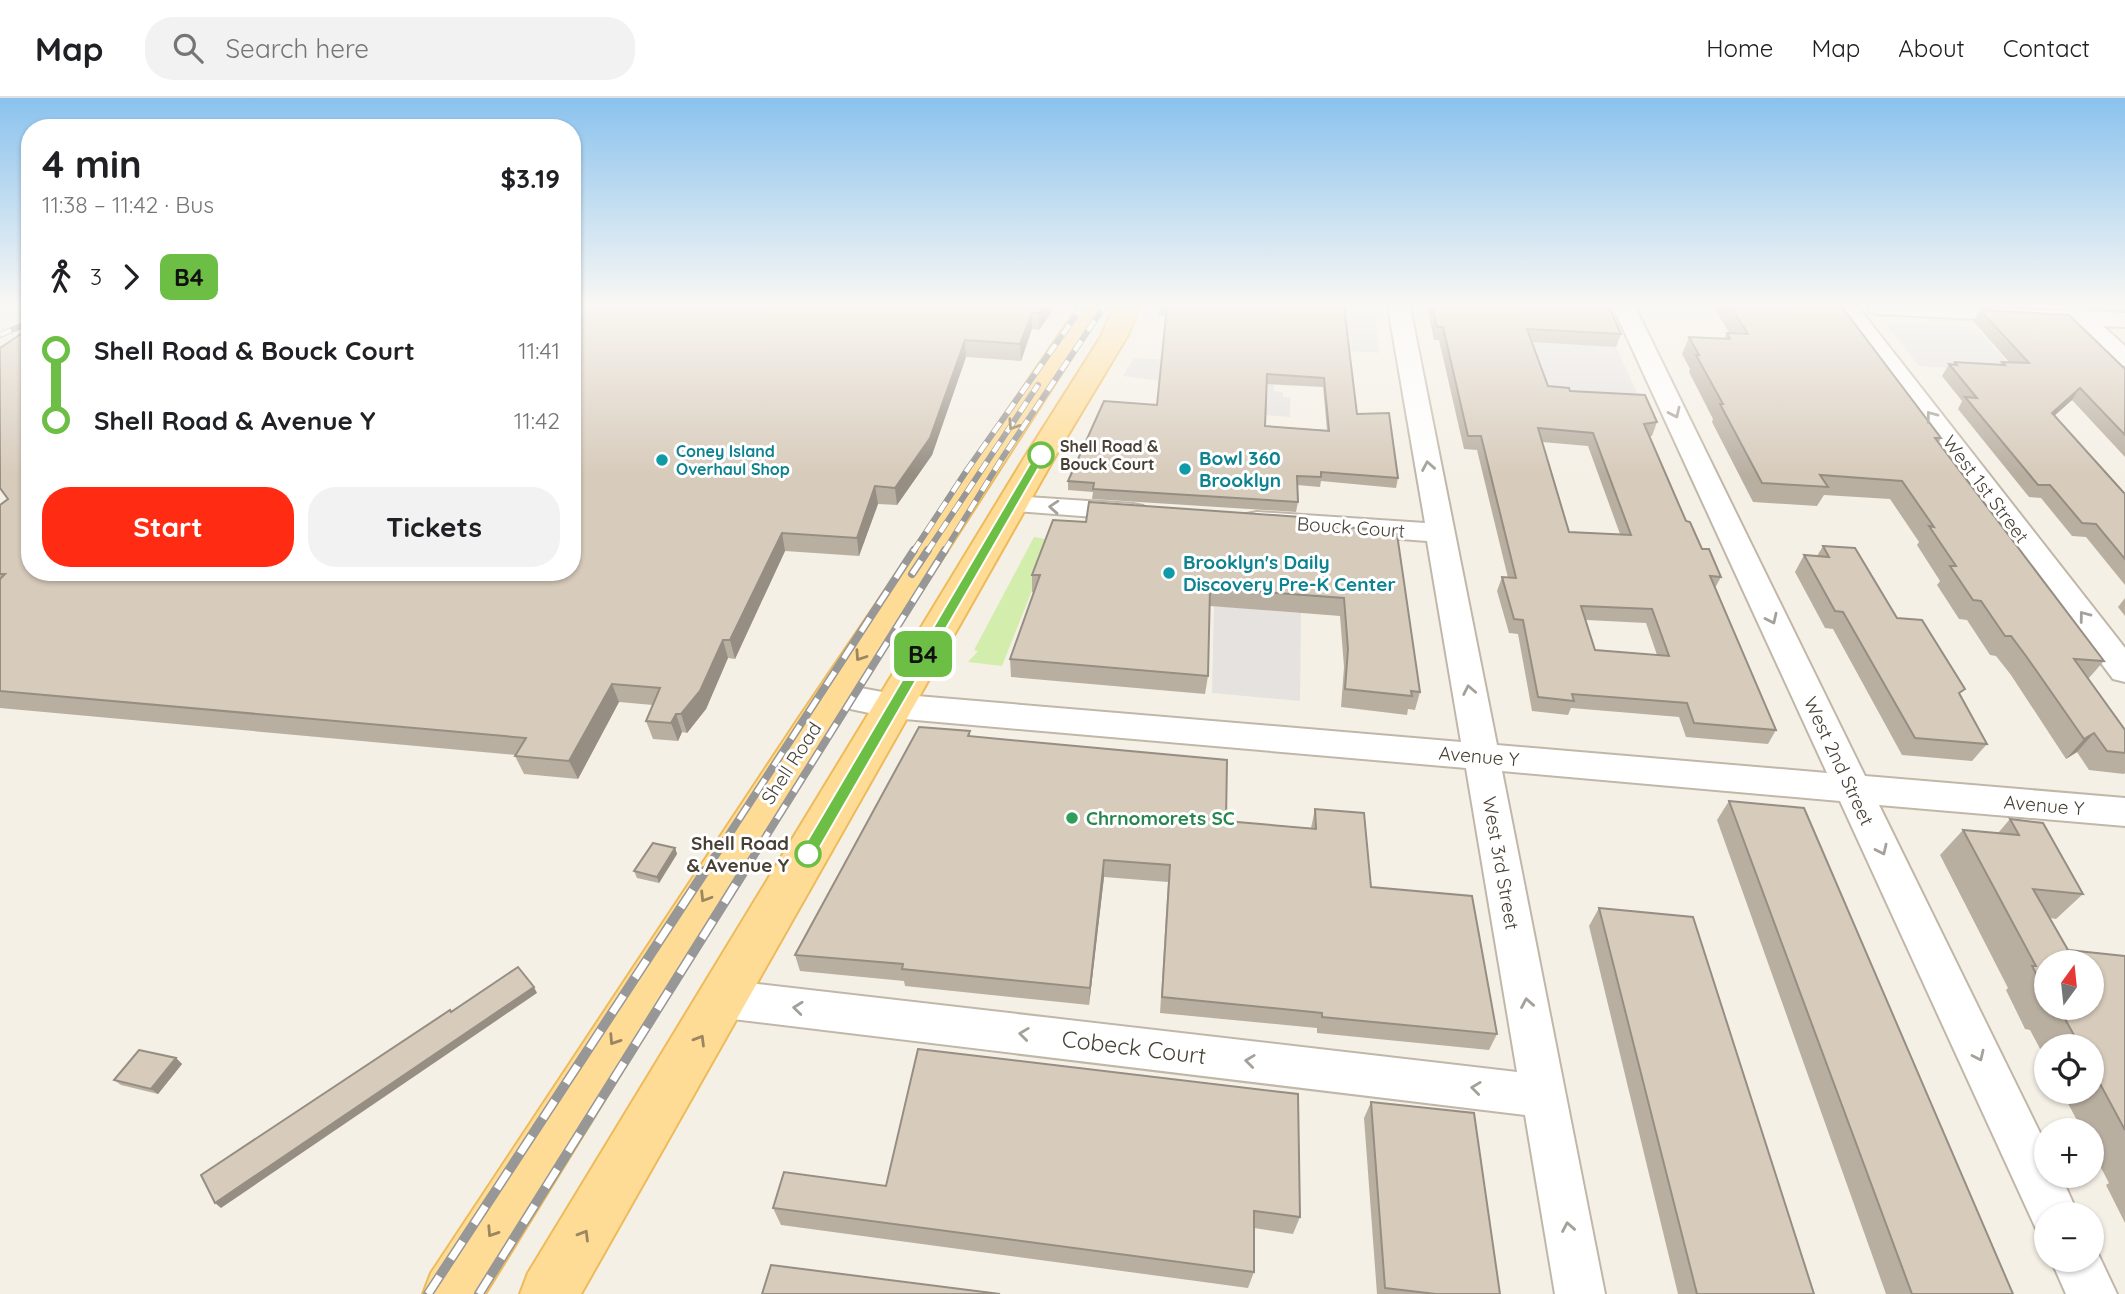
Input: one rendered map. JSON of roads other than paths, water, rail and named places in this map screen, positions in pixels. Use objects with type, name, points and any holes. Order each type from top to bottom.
[{"type":"main road","name":"Shell Road","points":[[452,1294],[834,695],[1054,363]]},
{"type":"main road","points":[[549,1294],[1095,363]]},
{"type":"street","name":"West 3rd Street","points":[[1409,363],[1580,1294]]},
{"type":"street","name":"West 2nd Street","points":[[1650,363],[2048,1202]]},
{"type":"street","name":"West 1st Street","points":[[1889,363],[2125,670]]},
{"type":"street","points":[[1012,504],[1158,514]]},
{"type":"street","name":"Bouck Court","points":[[1227,518],[1440,533]]},
{"type":"street","name":"Avenue Y","points":[[834,695],[893,706],[2125,812]]},
{"type":"street","name":"Cobeck Court","points":[[724,999],[1544,1096]]},
{"type":"street","points":[[2082,1272],[2092,1294]]},
{"type":"railway","points":[[913,552],[1043,363]]},
{"type":"railway","points":[[944,552],[1066,363]]},
{"type":"railway","points":[[927,552],[1038,385]]},
{"type":"railway","points":[[704,873],[914,550]]},
{"type":"railway","points":[[912,574],[928,550]]},
{"type":"railway","points":[[743,873],[945,550]]},
{"type":"railway","points":[[428,1294],[705,871]]},
{"type":"railway","points":[[479,1294],[744,871]]},
{"type":"place","name":"Shell Road & Bouck Court","points":[[1041,455]]},
{"type":"place","name":"Coney Island Overhaul Shop","points":[[662,460]]},
{"type":"place","name":"Bowl 360 Brooklyn","points":[[1185,469]]},
{"type":"place","name":"Brooklyn's Daily Discovery Pre-K Center","points":[[1169,573]]},
{"type":"place","name":"Chrnomorets SC","points":[[1072,818]]},
{"type":"place","name":"Shell Road & Avenue Y","points":[[808,854]]}]
